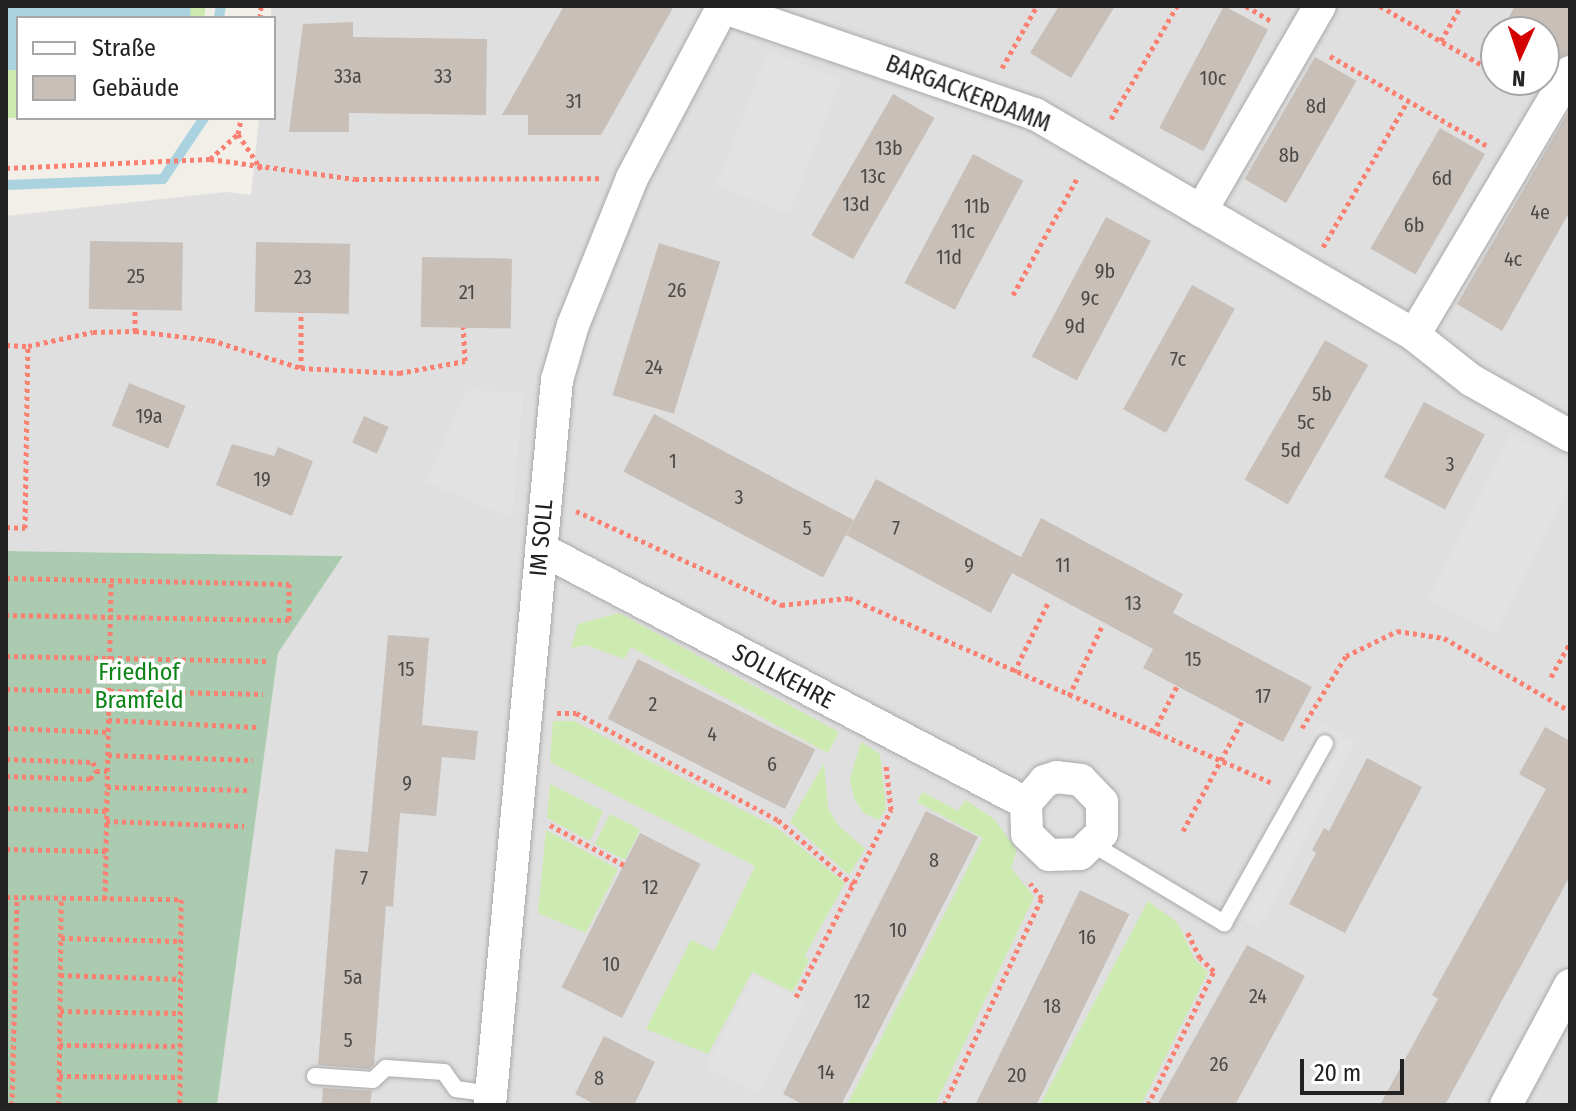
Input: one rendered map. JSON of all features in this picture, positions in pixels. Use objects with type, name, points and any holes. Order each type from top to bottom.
[{"type":"street","name":"BARGACKERDAMM","points":[[722,6],[1035,114],[1414,335],[1471,380],[1570,436]]},
{"type":"street","name":"IM SOLL","points":[[490,1100],[557,380],[573,325],[632,178],[722,6]]},
{"type":"street","points":[[1201,211],[1319,7]]},
{"type":"street","points":[[1414,335],[1570,72]]},
{"type":"street","name":"SOLLKEHRE","points":[[541,549],[882,728],[1027,819],[1041,850],[1059,857],[1080,854],[1094,845]]},
{"type":"street","points":[[1027,819],[1045,781],[1057,777],[1081,780],[1098,794],[1105,811],[1094,845]]},
{"type":"street","points":[[1506,1105],[1570,985]]},
{"type":"lane","points":[[1094,845],[1224,923],[1325,743]]},
{"type":"lane","points":[[315,1076],[373,1080],[386,1068],[444,1072],[456,1089],[490,1100]]},
{"type":"path","points":[[1246,6],[1407,102],[1517,162]]},
{"type":"path","points":[[1380,6],[1480,64]]},
{"type":"path","points":[[1441,41],[1461,6]]},
{"type":"path","points":[[986,98],[1034,7]]},
{"type":"path","points":[[1308,273],[1407,102]]},
{"type":"path","points":[[210,159],[238,134],[241,120]]},
{"type":"path","points":[[238,134],[261,169]]},
{"type":"path","points":[[6,168],[210,159],[261,169],[355,179],[632,178]]},
{"type":"path","points":[[135,309],[135,331]]},
{"type":"path","points":[[301,312],[301,368]]},
{"type":"path","points":[[6,345],[28,346],[93,332],[135,331],[211,340],[301,368],[399,373],[465,361],[463,327]]},
{"type":"path","points":[[6,527],[25,528],[28,346]]},
{"type":"path","points":[[544,513],[571,508],[781,605],[849,598],[1270,786],[1278,772]]},
{"type":"path","points":[[6,578],[289,584],[289,620],[6,615]]},
{"type":"path","points":[[105,899],[111,580]]},
{"type":"path","points":[[1014,672],[1049,601]]},
{"type":"path","points":[[1069,696],[1103,624]]},
{"type":"path","points":[[1299,733],[1346,656],[1397,631],[1444,638],[1570,711]]},
{"type":"path","points":[[1551,677],[1570,643]]},
{"type":"path","points":[[6,656],[266,661]]},
{"type":"path","points":[[1153,733],[1177,686]]},
{"type":"path","points":[[6,689],[263,694]]},
{"type":"path","points":[[526,714],[576,713],[778,820],[853,885]]},
{"type":"path","points":[[108,720],[257,727]]},
{"type":"path","points":[[1183,831],[1242,721]]},
{"type":"path","points":[[6,728],[108,732]]},
{"type":"path","points":[[796,997],[891,810],[882,728]]},
{"type":"path","points":[[108,755],[253,760]]},
{"type":"path","points":[[6,759],[93,762],[96,771]]},
{"type":"path","points":[[96,771],[107,771]]},
{"type":"path","points":[[6,776],[90,779],[96,771]]},
{"type":"path","points":[[107,787],[250,790]]},
{"type":"path","points":[[6,808],[106,811]]},
{"type":"path","points":[[517,808],[624,865]]},
{"type":"path","points":[[944,1105],[1042,898],[1021,872],[1027,819]]},
{"type":"path","points":[[106,821],[244,826]]},
{"type":"path","points":[[6,849],[106,851]]},
{"type":"path","points":[[6,897],[181,899],[180,1105]]},
{"type":"path","points":[[12,1105],[17,898]]},
{"type":"path","points":[[59,1105],[61,898]]},
{"type":"path","points":[[1148,1105],[1214,971],[1200,958],[1182,920]]},
{"type":"path","points":[[61,938],[181,941]]},
{"type":"path","points":[[60,975],[181,979]]},
{"type":"path","points":[[60,1011],[180,1013]]},
{"type":"path","points":[[59,1045],[180,1046]]},
{"type":"path","points":[[59,1076],[180,1077]]},
{"type":"shaded area","points":[[271,6],[1570,6],[1570,1105],[217,1105],[278,653],[342,556],[6,551],[6,216],[226,192],[251,195],[259,120],[276,120],[276,16],[271,16]]},
{"type":"shaded area","points":[[768,51],[841,79],[789,213],[716,185]]},
{"type":"shaded area","points":[[467,390],[523,393],[512,518],[426,482]]},
{"type":"shaded area","points":[[1511,435],[1570,464],[1570,483],[1495,633],[1428,600]]},
{"type":"shaded area","points":[[1319,723],[1355,741],[1259,928],[1224,910]]},
{"type":"shaded area","points":[[753,975],[806,1002],[758,1094],[706,1068]]},
{"type":"green space","points":[[6,6],[206,6],[204,16],[16,16],[16,118],[6,118]]},
{"type":"green space","name":"Friedhof Bramfeld","points":[[6,551],[343,556],[278,653],[217,1105],[6,1105]]},
{"type":"green space","points":[[619,613],[839,732],[828,753],[631,647],[624,659],[586,645],[571,648],[578,624]]},
{"type":"green space","points":[[553,721],[574,721],[777,828],[845,883],[805,955],[809,960],[793,992],[752,972],[708,1054],[646,1029],[691,940],[714,951],[755,866],[550,762]]},
{"type":"green space","points":[[861,742],[880,754],[886,808],[879,820],[864,813],[854,798],[850,779]]},
{"type":"green space","points":[[824,763],[828,808],[838,825],[865,849],[849,875],[790,822]]},
{"type":"green space","points":[[550,784],[603,811],[590,841],[547,818]]},
{"type":"green space","points":[[923,792],[958,811],[965,800],[993,818],[1017,850],[1011,868],[1034,897],[935,1105],[847,1105],[983,838],[917,802]]},
{"type":"green space","points":[[610,814],[640,829],[625,860],[595,844]]},
{"type":"green space","points":[[546,830],[618,869],[586,933],[538,913]]},
{"type":"green space","points":[[1148,901],[1178,923],[1194,959],[1208,972],[1141,1105],[1040,1105]]},
{"type":"water","points":[[6,6],[191,6],[190,16],[16,16],[16,70],[6,70]]},
{"type":"building","points":[[564,6],[674,6],[601,135],[528,135],[528,115],[502,115]]},
{"type":"building","points":[[1059,6],[1115,6],[1071,78],[1030,53]]},
{"type":"building","points":[[1224,6],[1268,29],[1203,151],[1159,128]]},
{"type":"building","points":[[1515,6],[1570,6],[1570,53],[1560,59],[1560,16],[1509,16]]},
{"type":"building","points":[[353,22],[353,37],[487,39],[486,115],[349,113],[349,132],[289,132],[303,24]]},
{"type":"building","points":[[1315,57],[1357,81],[1286,203],[1244,179]]},
{"type":"building","points":[[893,94],[935,118],[853,259],[812,235]]},
{"type":"building","points":[[1570,109],[1570,211],[1502,331],[1457,304]]},
{"type":"building","points":[[1440,128],[1485,154],[1416,274],[1370,248]]},
{"type":"building","points":[[973,154],[1023,181],[955,310],[904,283]]},
{"type":"building","points":[[1106,217],[1151,241],[1077,380],[1032,357]]},
{"type":"building","points":[[90,241],[183,243],[182,311],[89,309]]},
{"type":"building","points":[[256,242],[350,244],[349,314],[255,312]]},
{"type":"building","points":[[659,243],[720,262],[674,414],[613,395]]},
{"type":"building","points":[[422,257],[512,259],[511,329],[421,327]]},
{"type":"building","points":[[1192,285],[1235,309],[1166,433],[1123,409]]},
{"type":"building","points":[[1325,340],[1368,365],[1288,504],[1244,479]]},
{"type":"building","points":[[129,383],[186,406],[168,449],[112,426]]},
{"type":"building","points":[[1424,402],[1485,434],[1445,509],[1384,477]]},
{"type":"building","points":[[654,414],[854,520],[823,577],[623,471]]},
{"type":"building","points":[[364,416],[389,427],[377,453],[352,442]]},
{"type":"building","points":[[232,444],[274,456],[278,447],[313,461],[292,516],[216,485]]},
{"type":"building","points":[[876,479],[1021,557],[1041,518],[1183,594],[1173,613],[1312,687],[1283,742],[1143,668],[1153,649],[1012,573],[991,613],[846,535]]},
{"type":"building","points":[[388,635],[429,638],[422,725],[478,731],[475,760],[442,757],[436,816],[400,813],[393,907],[386,906],[374,1064],[369,1069],[318,1065],[335,849],[368,852]]},
{"type":"building","points":[[638,659],[815,749],[785,809],[608,719]]},
{"type":"building","points":[[1545,727],[1570,741],[1570,876],[1445,1105],[1380,1105],[1438,999],[1432,995],[1546,789],[1519,774]]},
{"type":"building","points":[[1367,758],[1422,787],[1345,933],[1289,904],[1316,853],[1312,850],[1324,828],[1329,831]]},
{"type":"building","points":[[926,811],[978,837],[841,1105],[804,1105],[783,1094]]},
{"type":"building","points":[[640,833],[701,864],[622,1018],[561,987]]},
{"type":"building","points":[[1080,890],[1129,914],[1036,1105],[975,1105]]},
{"type":"building","points":[[1247,945],[1305,976],[1235,1105],[1157,1105]]},
{"type":"building","points":[[604,1036],[655,1062],[634,1105],[596,1105],[575,1094]]},
{"type":"building","points":[[323,1088],[372,1091],[370,1105],[322,1105]]},
{"type":"waterway","points":[[219,16],[221,6]]},
{"type":"waterway","points":[[6,185],[163,179],[203,120]]}]
